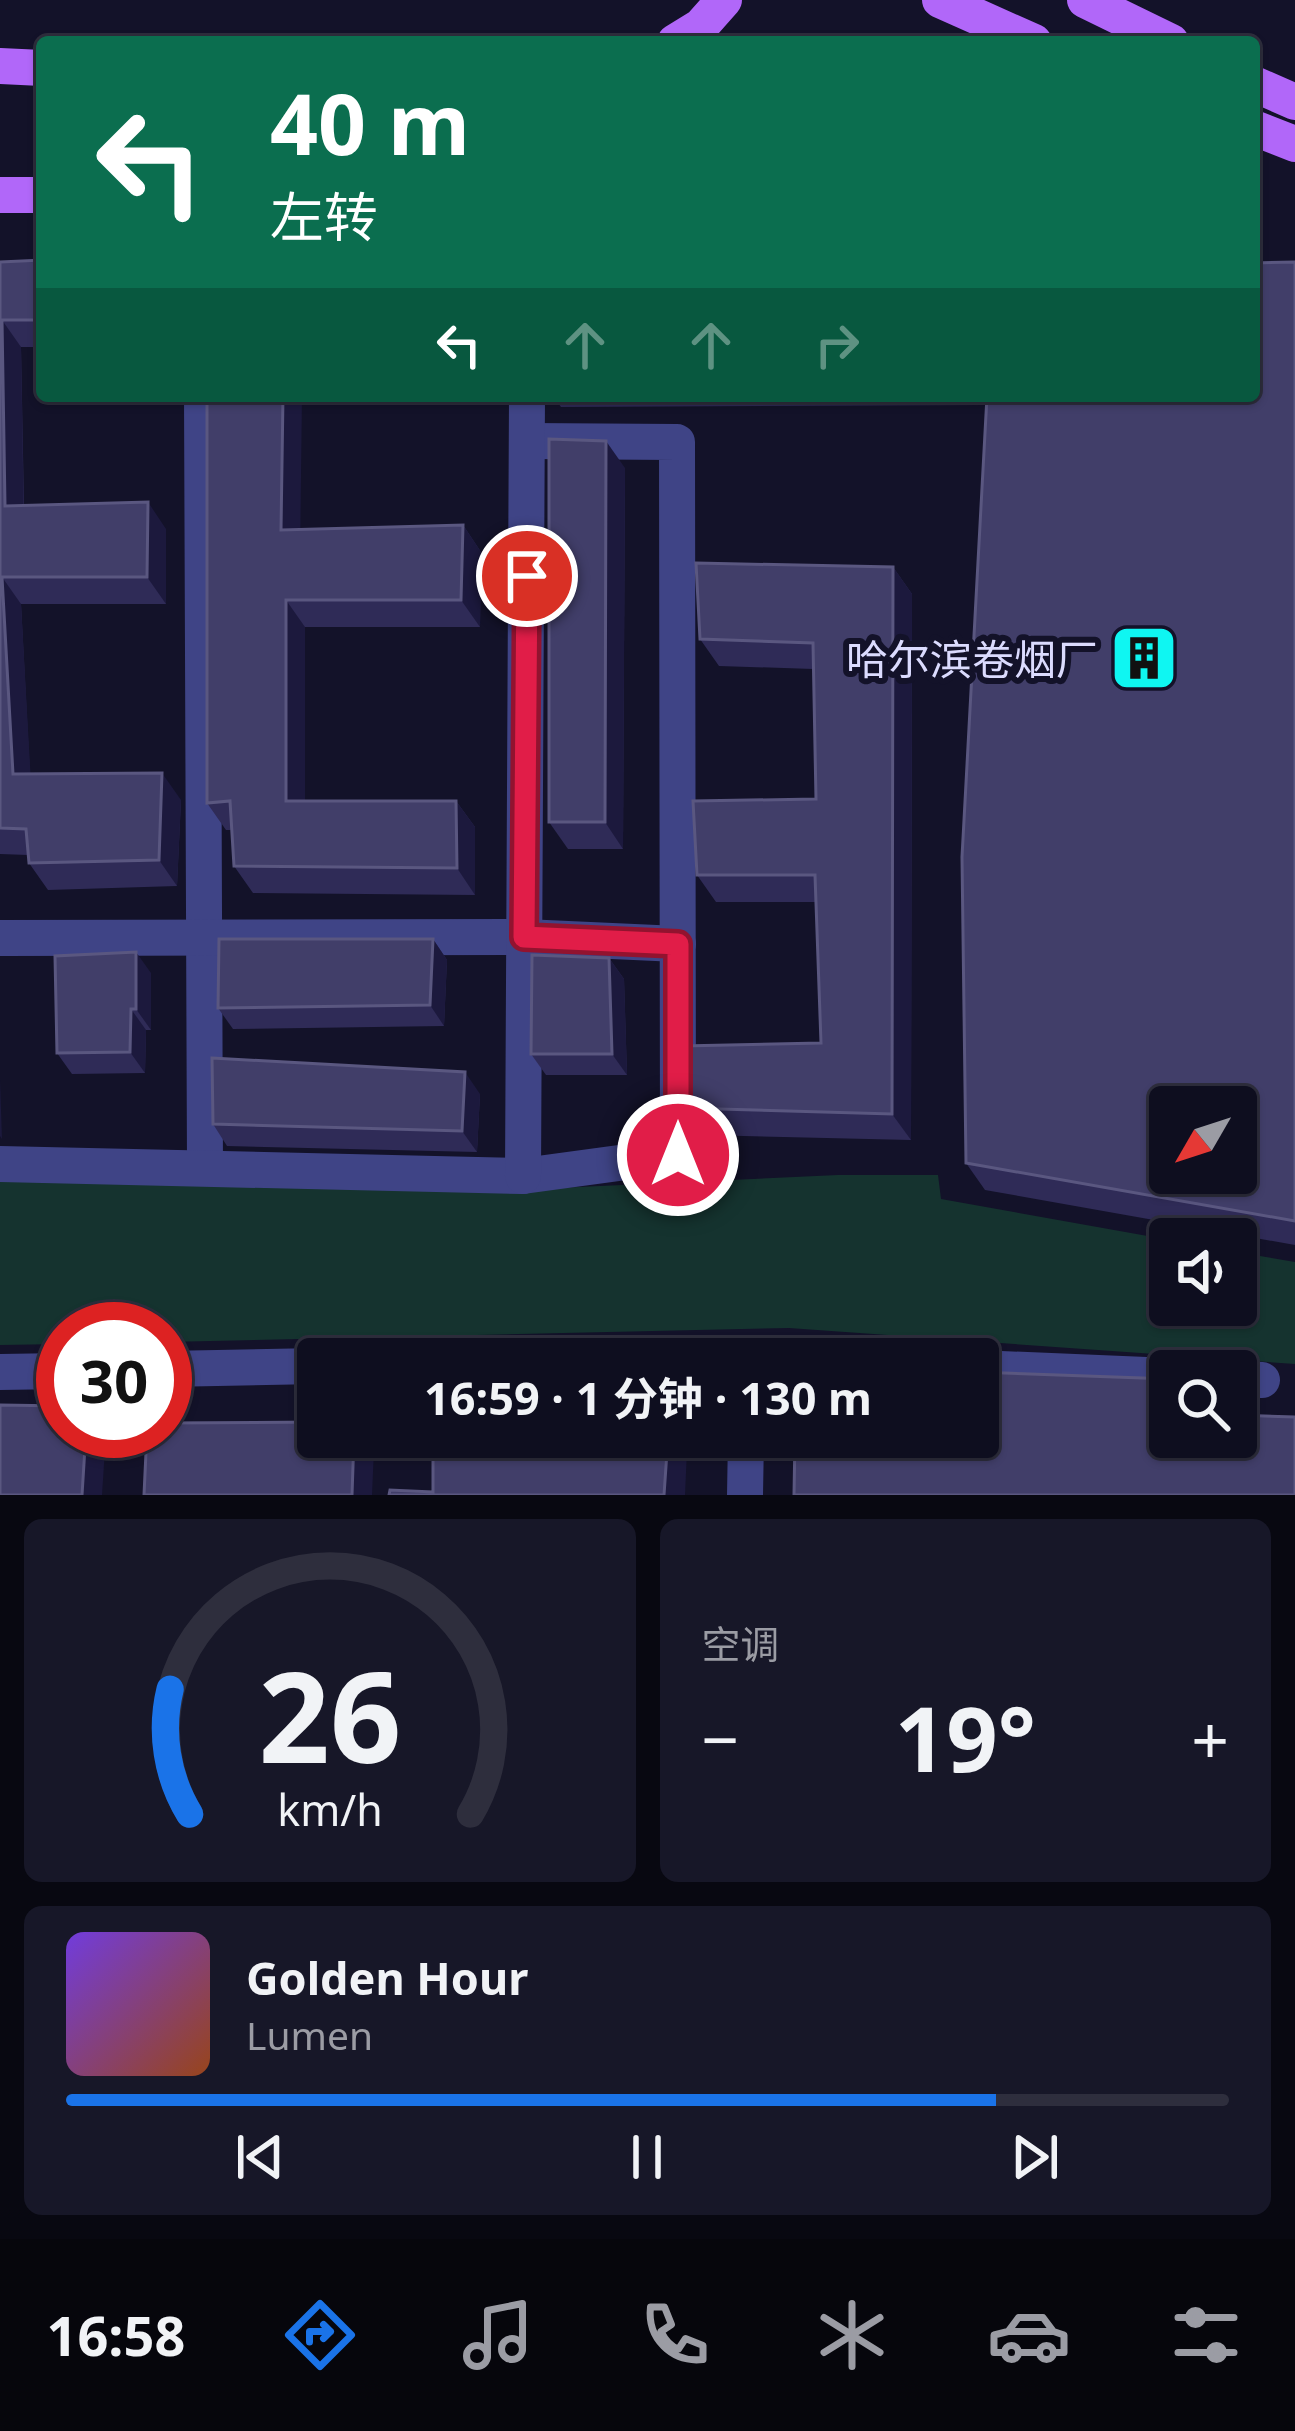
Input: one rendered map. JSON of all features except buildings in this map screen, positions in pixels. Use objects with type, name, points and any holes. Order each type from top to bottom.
[{"type":"main road","points":[[685,36],[701,26],[724,0]]},
{"type":"main road","points":[[940,0],[1021,36]]},
{"type":"main road","points":[[1085,0],[1147,28]]},
{"type":"main road","points":[[0,66],[36,68]]},
{"type":"main road","points":[[1260,80],[1295,77]]},
{"type":"main road","points":[[1260,83],[1295,102]]},
{"type":"main road","points":[[0,195],[36,195]]},
{"type":"street","points":[[202,402],[205,1168]]},
{"type":"street","points":[[523,1176],[527,402]]},
{"type":"street","points":[[0,1163],[523,1176],[678,1155],[676,442],[528,441]]},
{"type":"street","points":[[0,938],[524,937],[678,944]]},
{"type":"street","points":[[192,1368],[297,1366]]},
{"type":"street","points":[[999,1369],[1149,1375]]},
{"type":"street","points":[[0,1372],[36,1371]]},
{"type":"street","points":[[746,1458],[746,1495]]},
{"type":"green space","points":[[938,1175],[941,1199],[1149,1236],[1149,1326],[1257,1326],[1257,1256],[1295,1262],[1295,1364],[1257,1361],[1257,1350],[1149,1350],[1149,1354],[999,1343],[999,1338],[789,1328],[192,1341],[192,1302],[36,1302],[36,1344],[0,1345],[0,1181],[535,1189]]},
{"type":"place","name":"哈尔滨卷烟厂","points":[[1144,658]]},
{"type":"route","points":[[527,576],[524,937],[678,944],[678,1155]]}]
